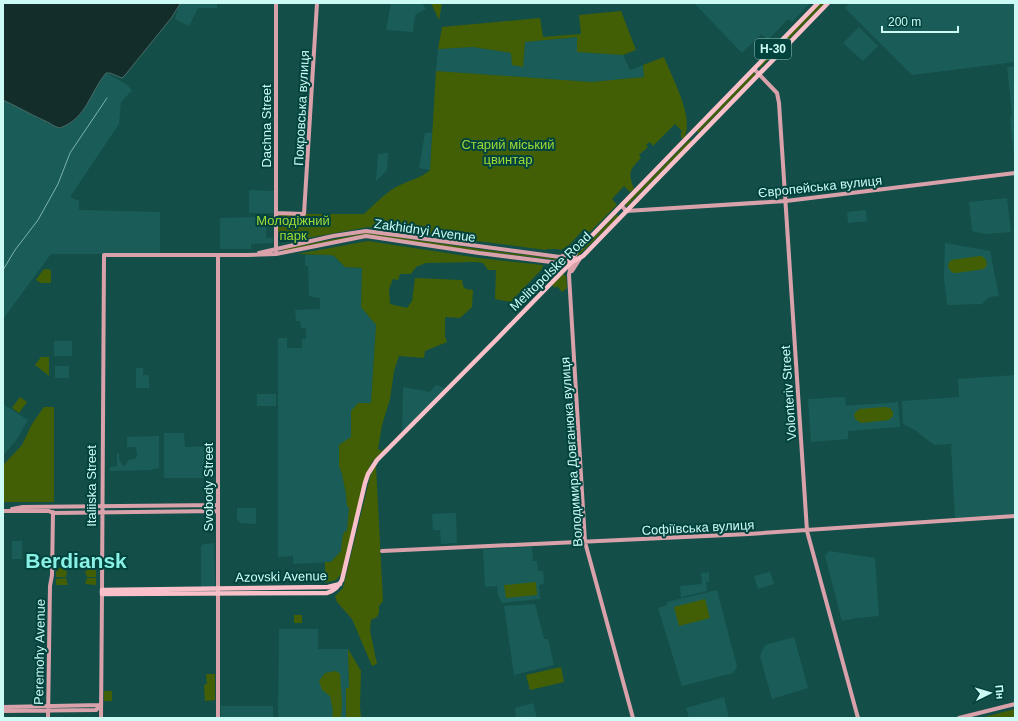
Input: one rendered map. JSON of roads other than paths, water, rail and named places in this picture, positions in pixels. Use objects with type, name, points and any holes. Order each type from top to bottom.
[{"type":"main road","name":"Melitopolske Road","points":[[340,584],[365,483],[373,465],[568,265],[577,251],[818,3]]},
{"type":"main road","name":"Melitopolske Road","points":[[568,265],[583,256],[828,3]]},
{"type":"main road","name":"Azovski Avenue","points":[[161,592],[218,588],[328,587],[340,584]]},
{"type":"main road","name":"Azovski Avenue","points":[[102,592],[218,594],[327,593],[333,591],[340,584]]},
{"type":"street","name":"Dachna Street","points":[[276,3],[276,252]]},
{"type":"street","name":"Покровська вулиця","points":[[276,213],[304,214],[317,3]]},
{"type":"street","name":"Volonteriv Street","points":[[754,69],[777,93],[779,98],[807,531],[858,718]]},
{"type":"street","name":"Європейська вулиця","points":[[626,211],[786,201],[1015,173]]},
{"type":"street","points":[[636,200],[637,206],[641,210]]},
{"type":"street","points":[[622,206],[626,211]]},
{"type":"street","name":"Zakhidnyi Avenue","points":[[276,252],[333,236],[366,231],[560,257],[568,256],[577,251]]},
{"type":"street","name":"Zakhidnyi Avenue","points":[[104,255],[247,255],[276,252],[366,236],[568,265]]},
{"type":"street","name":"Italiiska Street","points":[[101,718],[104,255]]},
{"type":"street","name":"Svobody Street","points":[[218,255],[218,718]]},
{"type":"street","points":[[570,275],[573,268],[583,256]]},
{"type":"street","points":[[568,265],[570,275]]},
{"type":"street","points":[[568,265],[570,275]]},
{"type":"street","name":"Володимира Довганюка вулиця","points":[[570,275],[586,542],[633,718]]},
{"type":"street","points":[[3,510],[23,507],[218,505]]},
{"type":"street","name":"Peremohy Avenue","points":[[48,718],[53,507]]},
{"type":"street","points":[[3,510],[50,511],[53,513],[218,511]]},
{"type":"street","name":"Софіївська вулиця","points":[[382,551],[807,531],[1015,516]]},
{"type":"street","points":[[959,718],[1015,704]]},
{"type":"street","points":[[3,707],[96,710],[101,706]]},
{"type":"street","points":[[3,711],[48,709]]},
{"type":"railway","points":[[3,270],[15,250],[38,220],[58,184],[70,153],[107,98]]},
{"type":"district","name":"Berdiansk","points":[[76,561]]},
{"type":"park label","name":"Старий міський цвинтар","points":[[508,152]]},
{"type":"park label","name":"Молодіжний парк","points":[[293,228]]}]
